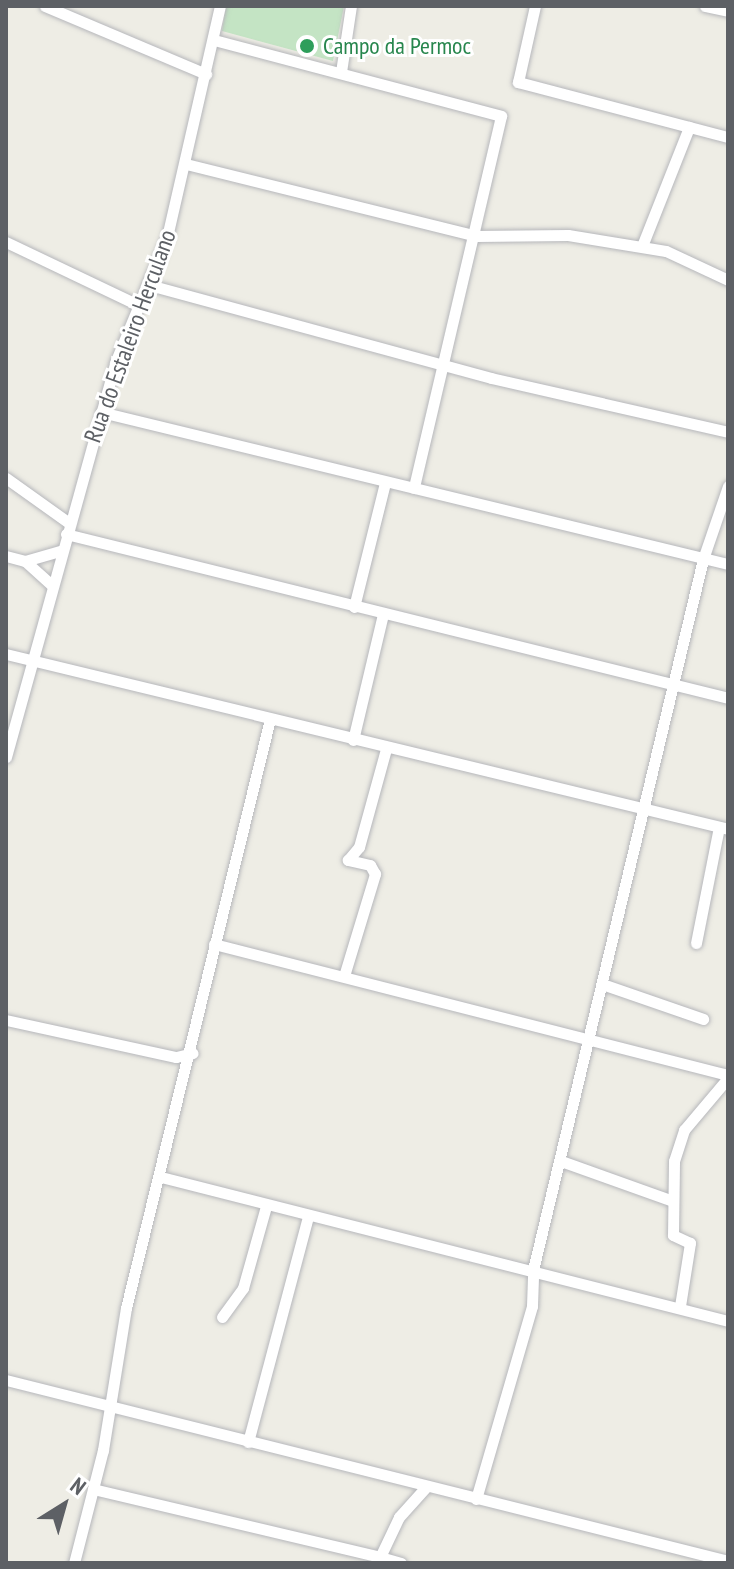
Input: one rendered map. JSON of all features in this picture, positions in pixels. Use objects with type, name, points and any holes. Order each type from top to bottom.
[{"type":"street","points":[[45,6],[206,74]]},
{"type":"street","name":"Rua do Estaleiro Herculano","points":[[6,757],[101,412],[138,305],[149,285],[186,164],[220,6]]},
{"type":"street","points":[[341,72],[351,6]]},
{"type":"street","points":[[535,6],[518,82],[728,137]]},
{"type":"street","points":[[705,6],[728,11]]},
{"type":"street","points":[[214,40],[499,112],[476,236],[441,364],[414,488]]},
{"type":"street","points":[[642,246],[689,127]]},
{"type":"street","points":[[186,164],[476,236],[568,235],[642,246],[678,254],[728,280]]},
{"type":"street","points":[[6,242],[138,305]]},
{"type":"street","points":[[149,285],[441,364],[728,432]]},
{"type":"street","points":[[101,412],[728,564]]},
{"type":"street","points":[[6,478],[67,529],[354,607],[728,698]]},
{"type":"street","points":[[354,607],[385,483]]},
{"type":"street","points":[[476,1499],[532,1306],[533,1270],[593,1038],[703,559],[728,486]]},
{"type":"street","points":[[25,561],[61,551]]},
{"type":"street","points":[[6,556],[25,561],[52,585]]},
{"type":"street","points":[[353,740],[383,614]]},
{"type":"street","points":[[6,654],[386,749],[723,828],[696,943]]},
{"type":"street","points":[[74,1563],[111,1405],[126,1308],[189,1071],[214,944],[270,719]]},
{"type":"street","points":[[344,976],[375,874],[370,865],[348,860],[359,847],[386,749]]},
{"type":"street","points":[[214,944],[593,1038],[728,1076],[684,1130],[673,1201],[674,1237],[690,1243],[680,1306]]},
{"type":"street","points":[[605,985],[703,1019]]},
{"type":"street","points":[[6,1020],[176,1057],[193,1053]]},
{"type":"street","points":[[176,1057],[189,1071]]},
{"type":"street","points":[[561,1161],[673,1201]]},
{"type":"street","points":[[161,1177],[266,1206],[680,1306],[728,1321]]},
{"type":"street","points":[[222,1317],[243,1288],[266,1206]]},
{"type":"street","points":[[248,1442],[308,1216]]},
{"type":"street","points":[[6,1380],[701,1559],[728,1561]]},
{"type":"street","points":[[380,1560],[399,1517],[425,1488]]},
{"type":"street","points":[[93,1489],[401,1563]]},
{"type":"green space","name":"Campo da Permoc","points":[[226,6],[344,6],[333,61],[222,31]]},
{"type":"place","name":"Campo da Permoc","points":[[307,46]]}]
